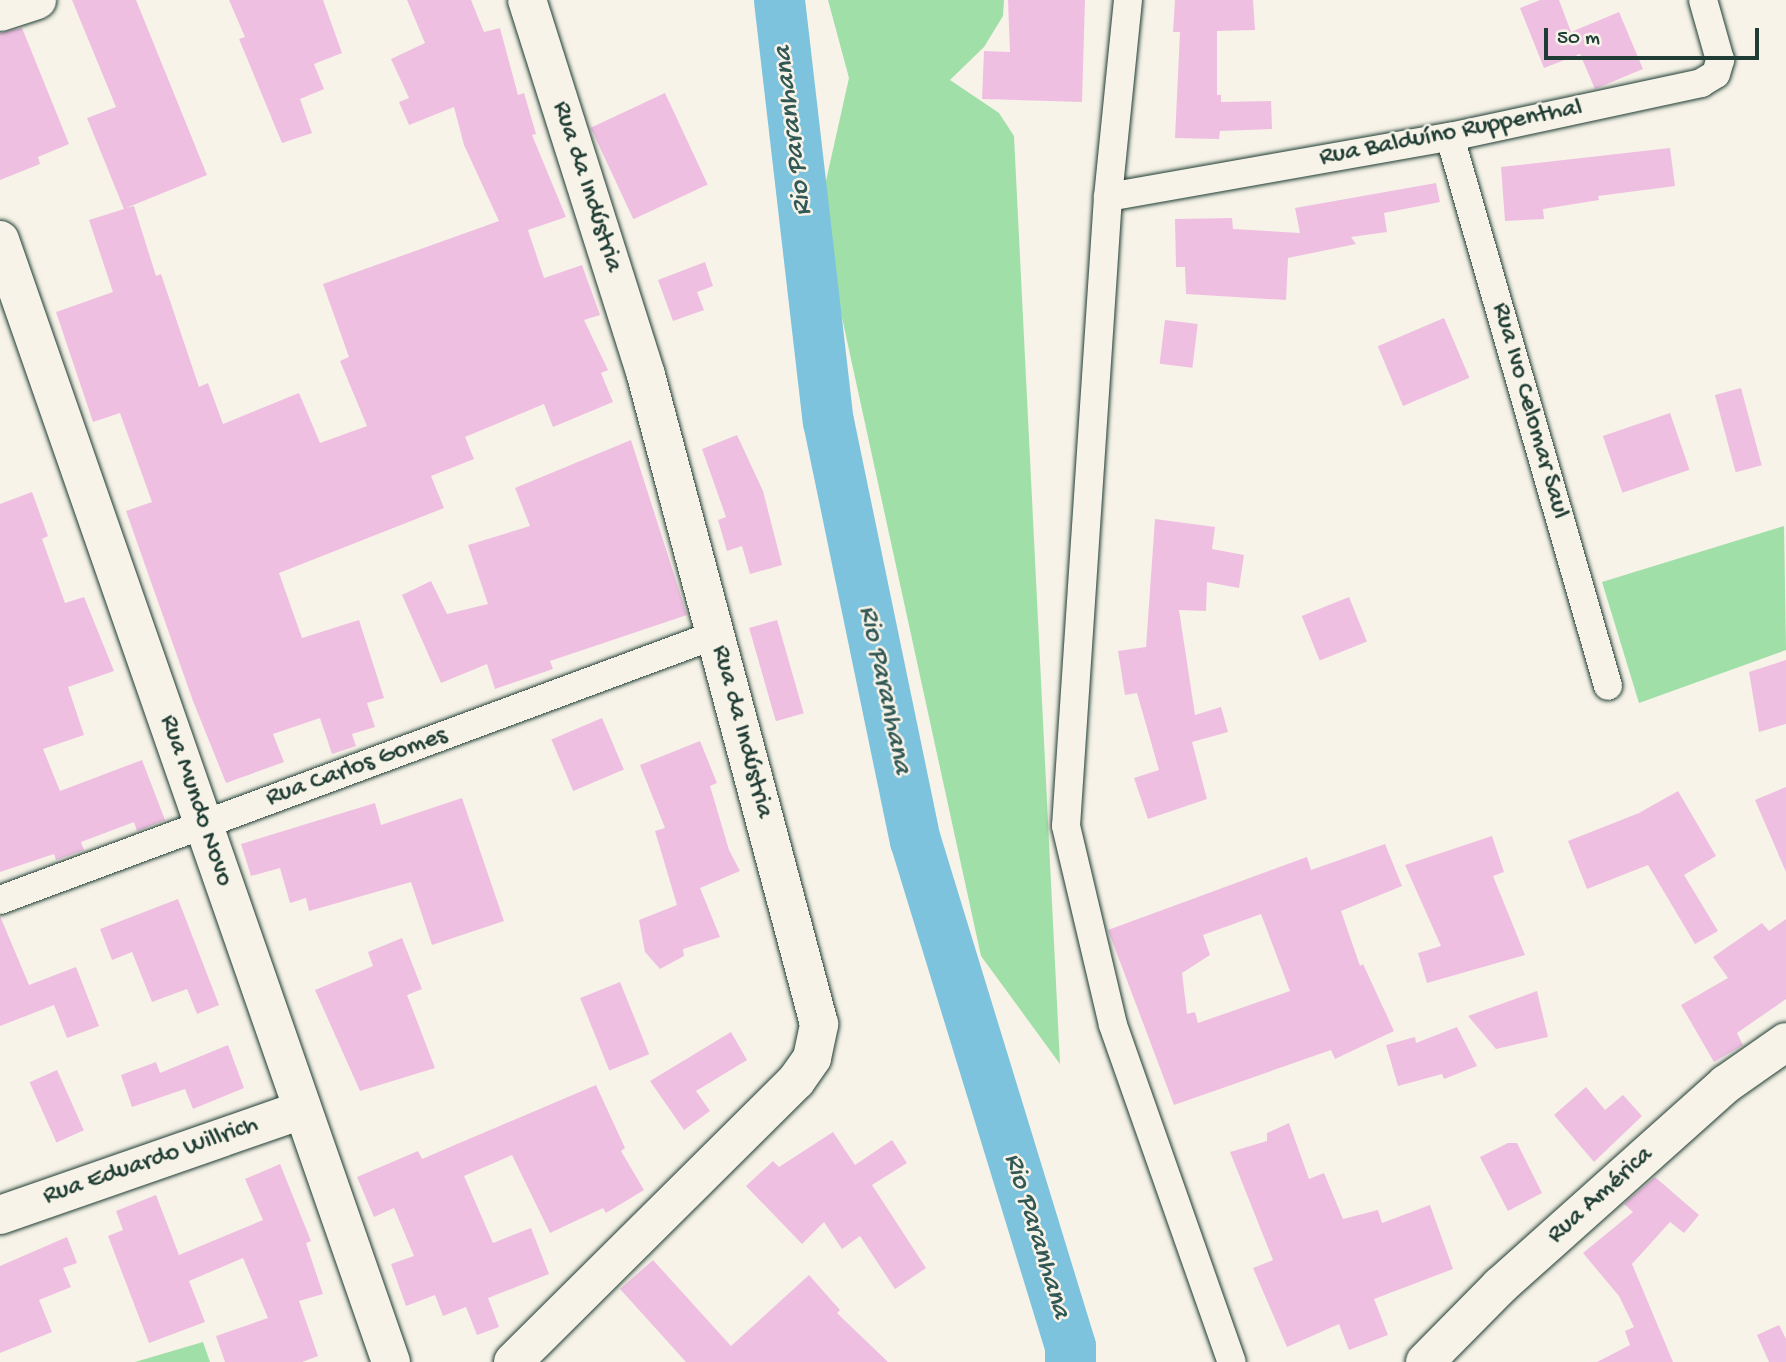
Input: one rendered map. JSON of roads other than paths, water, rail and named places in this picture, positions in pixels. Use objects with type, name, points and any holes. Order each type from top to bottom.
[{"type":"main road","points":[[0,12],[37,0]]},
{"type":"main road","name":"Rua da Indústria","points":[[513,1362],[796,1081],[812,1058],[819,1024],[646,375],[527,0]]},
{"type":"main road","name":"Rua Mundo Novo","points":[[0,240],[391,1362]]},
{"type":"main road","name":"Rua América","points":[[1425,1362],[1500,1286],[1715,1093],[1786,1042]]},
{"type":"main road","name":"Rua Eduardo Willrich","points":[[0,1215],[302,1110]]},
{"type":"street","points":[[1128,0],[1108,197],[1066,826],[1113,1025],[1232,1362]]},
{"type":"street","name":"Rua Balduíno Ruppenthal","points":[[1108,197],[1450,137],[1701,83],[1716,74],[1720,60],[1703,0]]},
{"type":"street","name":"Rua Ivo Celomar Saul","points":[[1450,137],[1608,686]]},
{"type":"street","name":"Rua Carlos Gomes","points":[[0,900],[715,635]]},
{"type":"waterway","name":"Rio Paranhana","points":[[779,0],[828,421],[915,840],[1070,1346],[1070,1362]]}]
